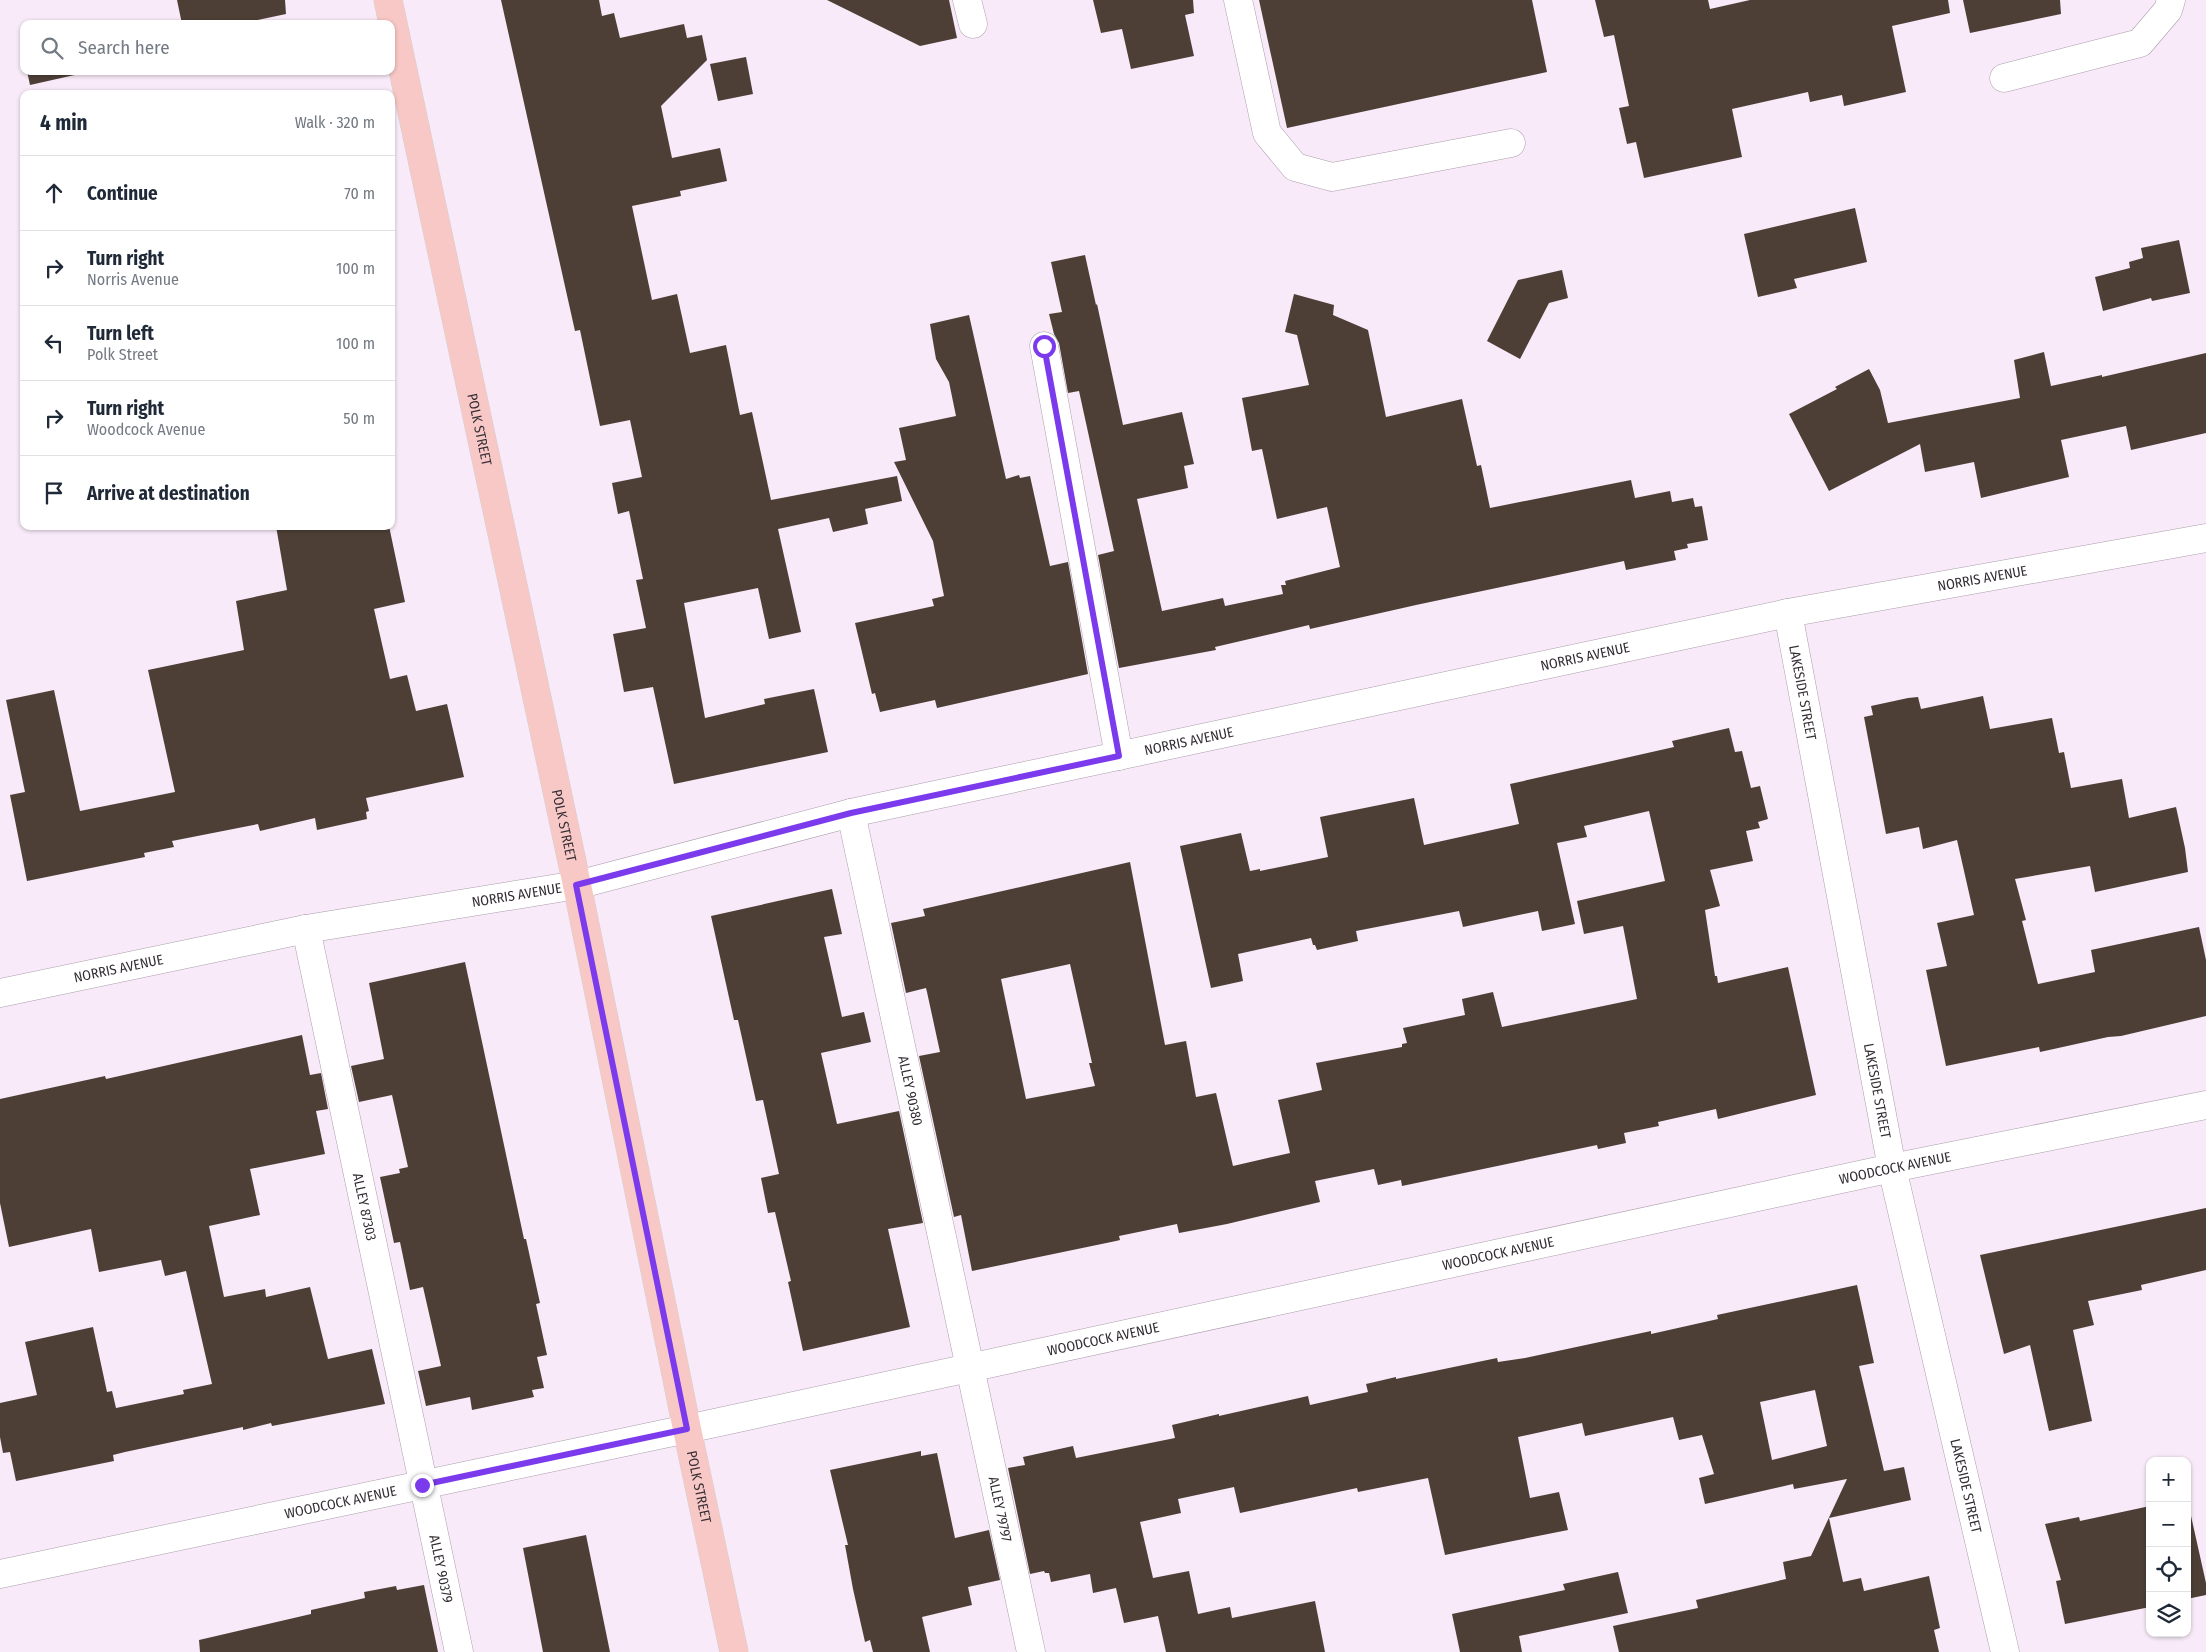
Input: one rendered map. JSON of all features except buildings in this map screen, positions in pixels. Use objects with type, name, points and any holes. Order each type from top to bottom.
[{"type":"main road","name":"POLK STREET","points":[[388,0],[392,20]]},
{"type":"main road","name":"POLK STREET","points":[[395,33],[576,885],[734,1652]]},
{"type":"street","points":[[1238,0],[1267,133],[1295,167],[1332,177],[1511,143]]},
{"type":"street","points":[[2004,78],[2140,43],[2168,10],[2170,0]]},
{"type":"street","points":[[1044,346],[1119,756]]},
{"type":"street","name":"NORRIS AVENUE","points":[[0,993],[306,929],[576,885],[851,813],[1788,613],[2206,538]]},
{"type":"street","name":"LAKESIDE STREET","points":[[1788,613],[1892,1168],[2005,1652]]},
{"type":"street","name":"ALLEY 90380","points":[[851,813],[969,1368]]},
{"type":"street","name":"ALLEY 87303","points":[[306,929],[422,1485]]},
{"type":"street","name":"WOODCOCK AVENUE","points":[[0,1574],[687,1429],[1892,1168],[2206,1105]]},
{"type":"street","name":"ALLEY 79797","points":[[969,1368],[1031,1652]]},
{"type":"street","name":"ALLEY 90379","points":[[422,1485],[459,1652]]},
{"type":"route","points":[[422,1485],[687,1429],[576,885],[851,813],[1119,756],[1044,346]]}]
